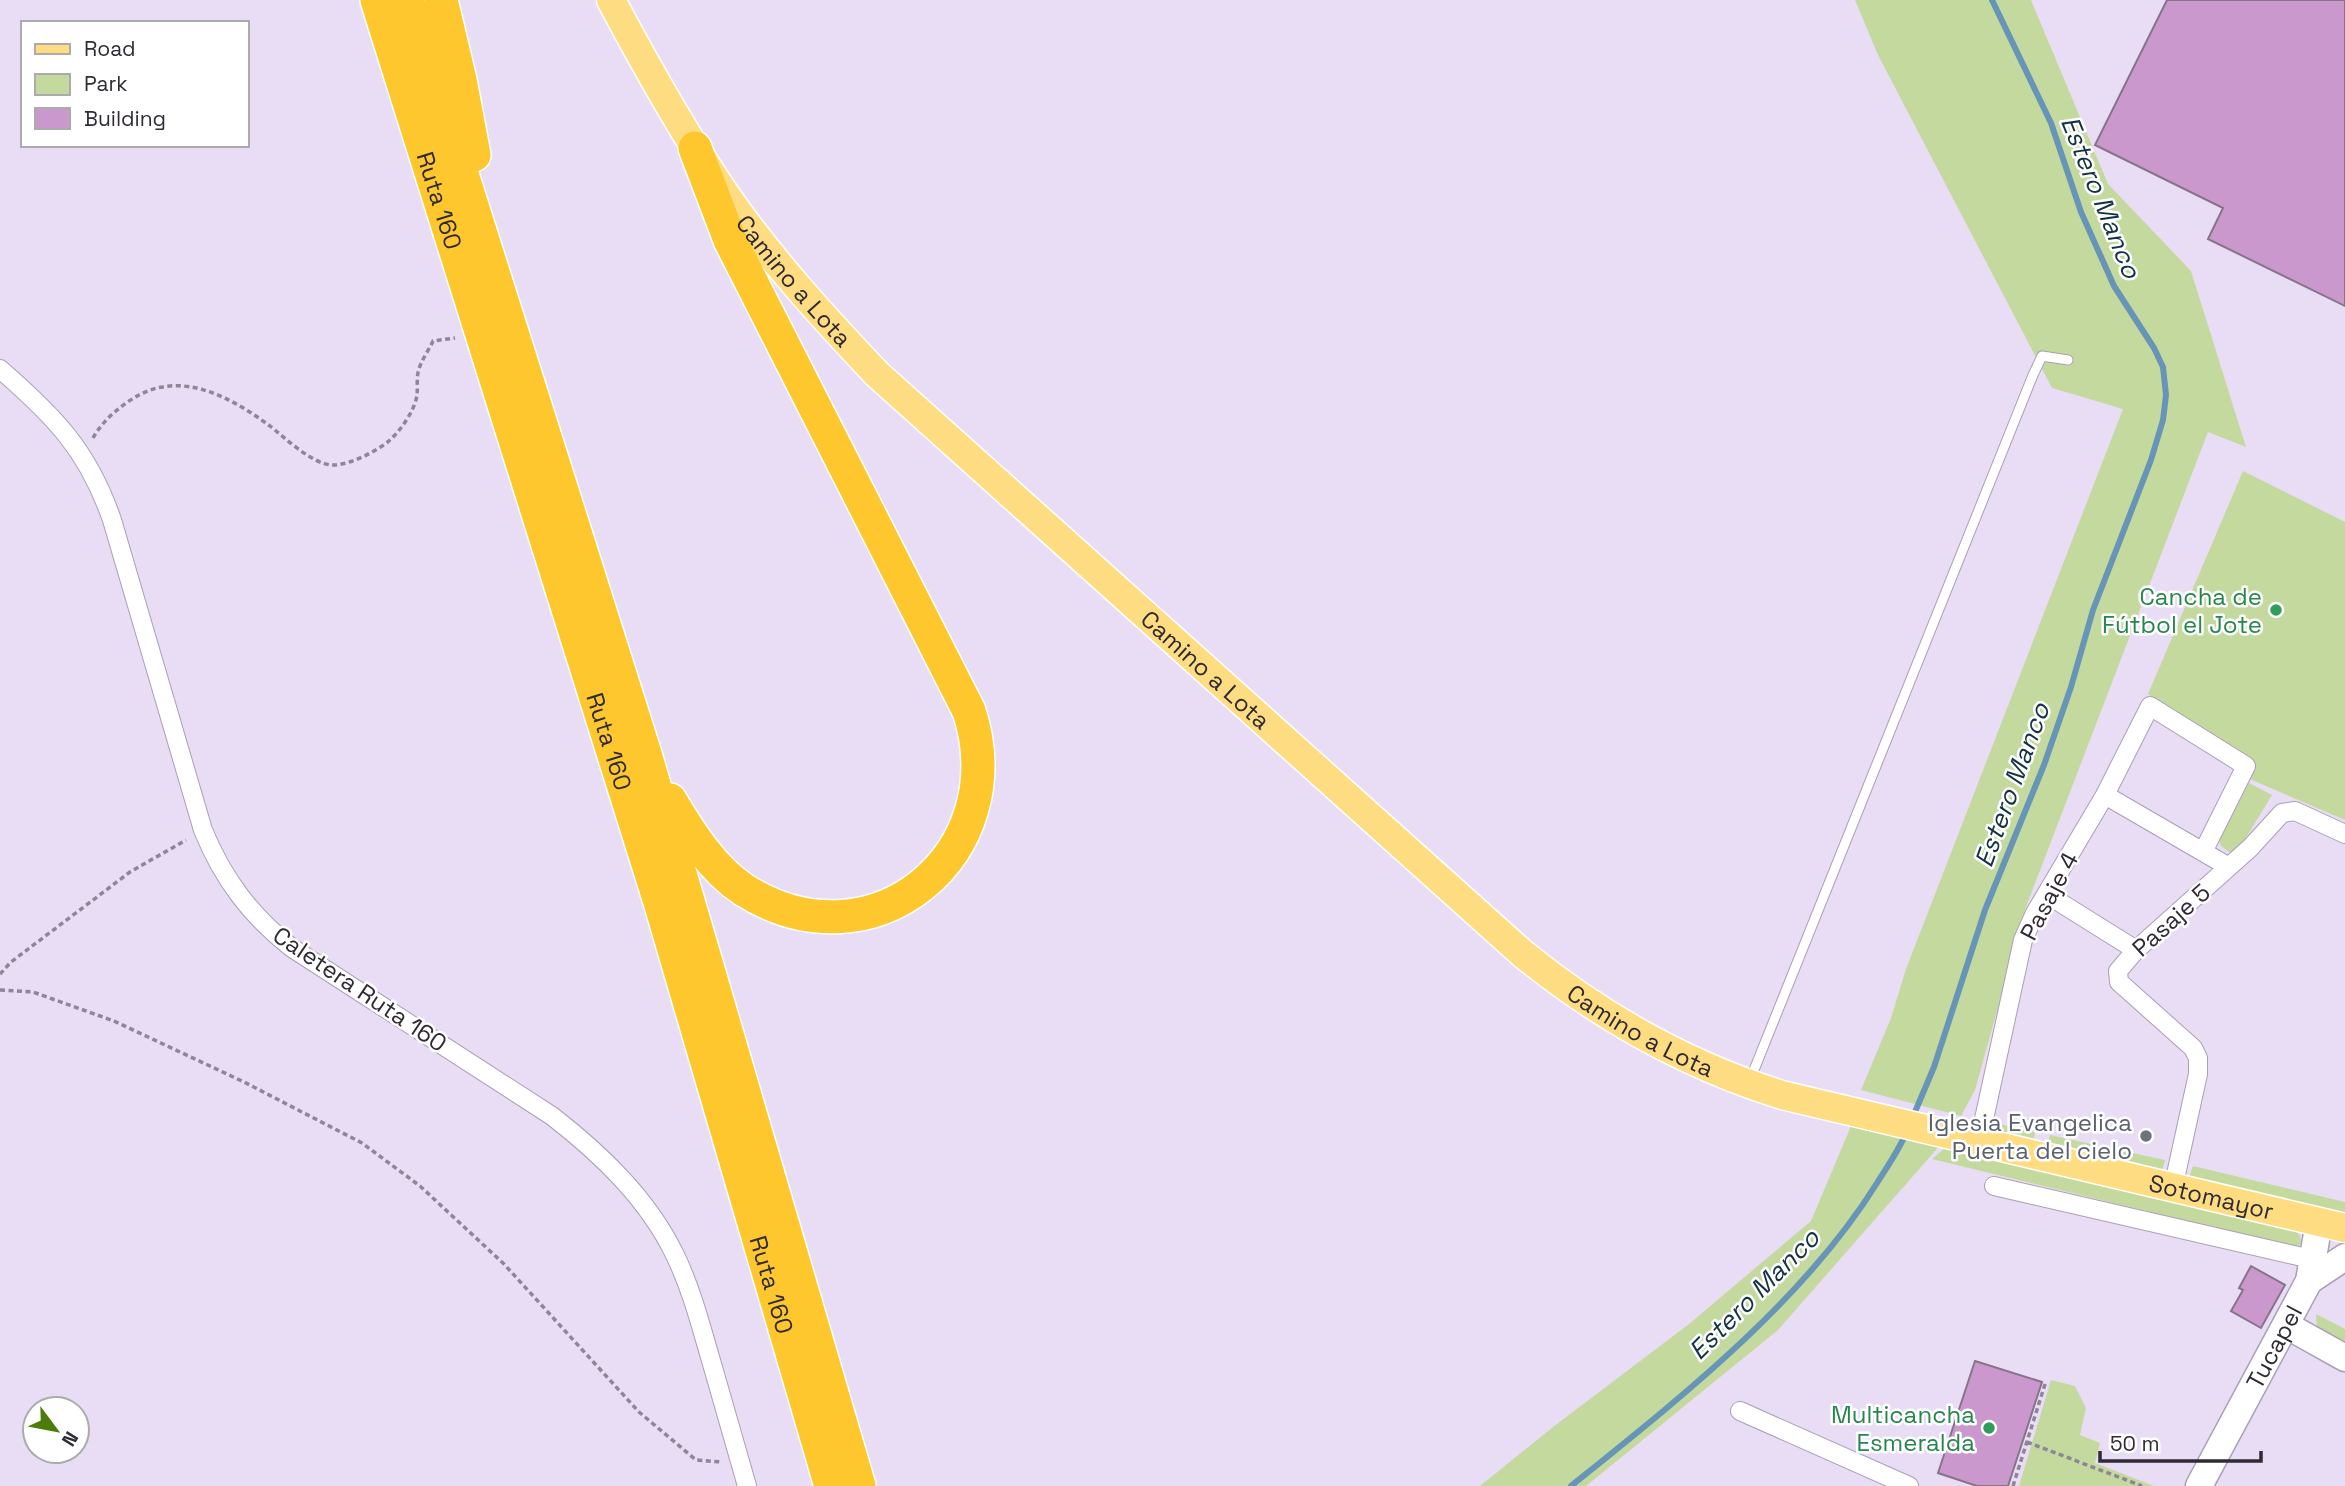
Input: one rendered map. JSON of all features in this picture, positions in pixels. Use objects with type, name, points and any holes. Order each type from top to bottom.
[{"type":"highway","points":[[357,0],[408,98]]},
{"type":"highway","name":"Ruta 160","points":[[377,0],[661,905],[831,1486]]},
{"type":"highway","name":"Ruta 160","points":[[407,0],[645,754],[859,1486]]},
{"type":"highway","points":[[441,0],[471,134],[486,254]]},
{"type":"highway","points":[[645,754],[691,833],[726,876],[775,906],[803,914],[830,917],[883,909],[917,888],[934,873],[961,838],[969,821],[978,786],[978,748],[969,711],[730,240],[695,148]]},
{"type":"main road","name":"Camino a Lota","points":[[611,0],[695,148],[726,195],[796,286],[877,374],[1513,946],[1553,979],[1620,1024],[1691,1061],[1748,1084],[1803,1101],[1967,1139]]},
{"type":"main road","name":"Sotomayor","points":[[1967,1139],[2332,1225]]},
{"type":"street","name":"Caletera Ruta 160","points":[[0,369],[58,422],[96,480],[112,520],[203,830],[217,862],[235,892],[270,931],[292,948],[552,1116],[588,1144],[620,1177],[649,1213],[675,1255],[695,1306],[747,1486]]},
{"type":"street","name":"Pasaje 4","points":[[1967,1139],[2023,940],[2035,913],[2105,795],[2150,706],[2246,765],[2203,852]]},
{"type":"street","points":[[2105,795],[2229,867]]},
{"type":"street","name":"Pasaje 5","points":[[2173,1188],[2198,1074],[2198,1058],[2193,1048],[2119,982],[2118,971],[2136,950],[2250,848],[2276,817],[2290,811],[2301,813],[2345,834]]},
{"type":"street","points":[[2048,895],[2136,950]]},
{"type":"street","name":"Sotomayor","points":[[1994,1186],[2310,1270]]},
{"type":"street","name":"Tucapel","points":[[2199,1486],[2286,1325],[2332,1225]]},
{"type":"street","name":"Tucapel","points":[[2310,1270],[2345,1257]]},
{"type":"street","points":[[2286,1325],[2345,1358]]},
{"type":"street","points":[[1740,1410],[1909,1486]]},
{"type":"lane","points":[[1748,1084],[2033,375],[2042,356],[2068,360]]},
{"type":"path","points":[[86,461],[94,435],[123,404],[156,386],[188,386],[213,392],[270,426],[300,452],[332,465],[368,456],[390,440],[407,419],[417,398],[418,370],[433,341],[482,334]]},
{"type":"path","points":[[0,974],[11,962],[130,872],[203,830]]},
{"type":"path","points":[[0,990],[33,992],[114,1021],[244,1082],[362,1143],[420,1186],[504,1264],[639,1412],[696,1460],[719,1463],[739,1456]]},
{"type":"path","points":[[2013,1486],[2046,1381]]},
{"type":"path","points":[[2028,1442],[2142,1486]]},
{"type":"green space","points":[[1855,0],[2031,0],[2108,184],[2191,271],[2246,447],[2208,432],[2026,907],[1975,1090],[1961,1116],[1861,1090],[1891,1018],[1906,969],[2123,409],[2052,388],[1878,55]]},
{"type":"green space","name":"Cancha de Fútbol el Jote","points":[[2243,471],[2345,522],[2345,820],[2245,777],[2252,763],[2148,694]]},
{"type":"green space","points":[[2249,783],[2272,795],[2239,849],[2229,852],[2221,846],[2219,840]]},
{"type":"green space","points":[[1994,1123],[2035,1132],[2033,1143],[1992,1135]]},
{"type":"green space","points":[[1851,1126],[1942,1143],[1778,1330],[1586,1486],[1480,1486],[1689,1324],[1811,1221]]},
{"type":"green space","points":[[2050,1135],[2091,1144],[2088,1155],[2047,1147]]},
{"type":"green space","points":[[1947,1146],[2294,1229],[2300,1236],[2301,1244],[2295,1247],[1932,1159]]},
{"type":"green space","points":[[2109,1148],[2165,1160],[2162,1171],[2106,1159]]},
{"type":"green space","points":[[2193,1166],[2345,1202],[2345,1213],[2189,1177]]},
{"type":"green space","points":[[2316,1314],[2345,1329],[2345,1344],[2317,1329]]},
{"type":"green space","points":[[2051,1380],[2075,1386],[2086,1408],[2080,1435],[2100,1443],[2095,1463],[2154,1486],[2019,1486]]},
{"type":"building","points":[[2167,0],[2345,0],[2345,306],[2208,239],[2223,208],[2095,145]]},
{"type":"building","points":[[2251,1266],[2285,1285],[2261,1328],[2231,1311],[2243,1290],[2239,1288]]},
{"type":"building","name":"Multicancha Esmeralda","points":[[1975,1361],[2042,1382],[2008,1486],[1977,1486],[1938,1473]]},
{"type":"waterway","name":"Estero Manco","points":[[1912,1119],[1934,1067],[1985,910],[2044,765],[2071,687],[2093,610],[2151,460],[2163,420],[2166,395],[2163,367],[2154,348],[2114,286],[2081,212],[2051,123],[1992,0]]},
{"type":"waterway","name":"Estero Manco","points":[[1571,1486],[1696,1383],[1776,1308],[1847,1227],[1889,1165],[1906,1133]]},
{"type":"place","name":"Cancha de Fútbol el Jote","points":[[2276,610]]},
{"type":"place","name":"Iglesia Evangelica Puerta del cielo","points":[[2146,1136]]},
{"type":"place","name":"Multicancha Esmeralda","points":[[1989,1428]]}]
